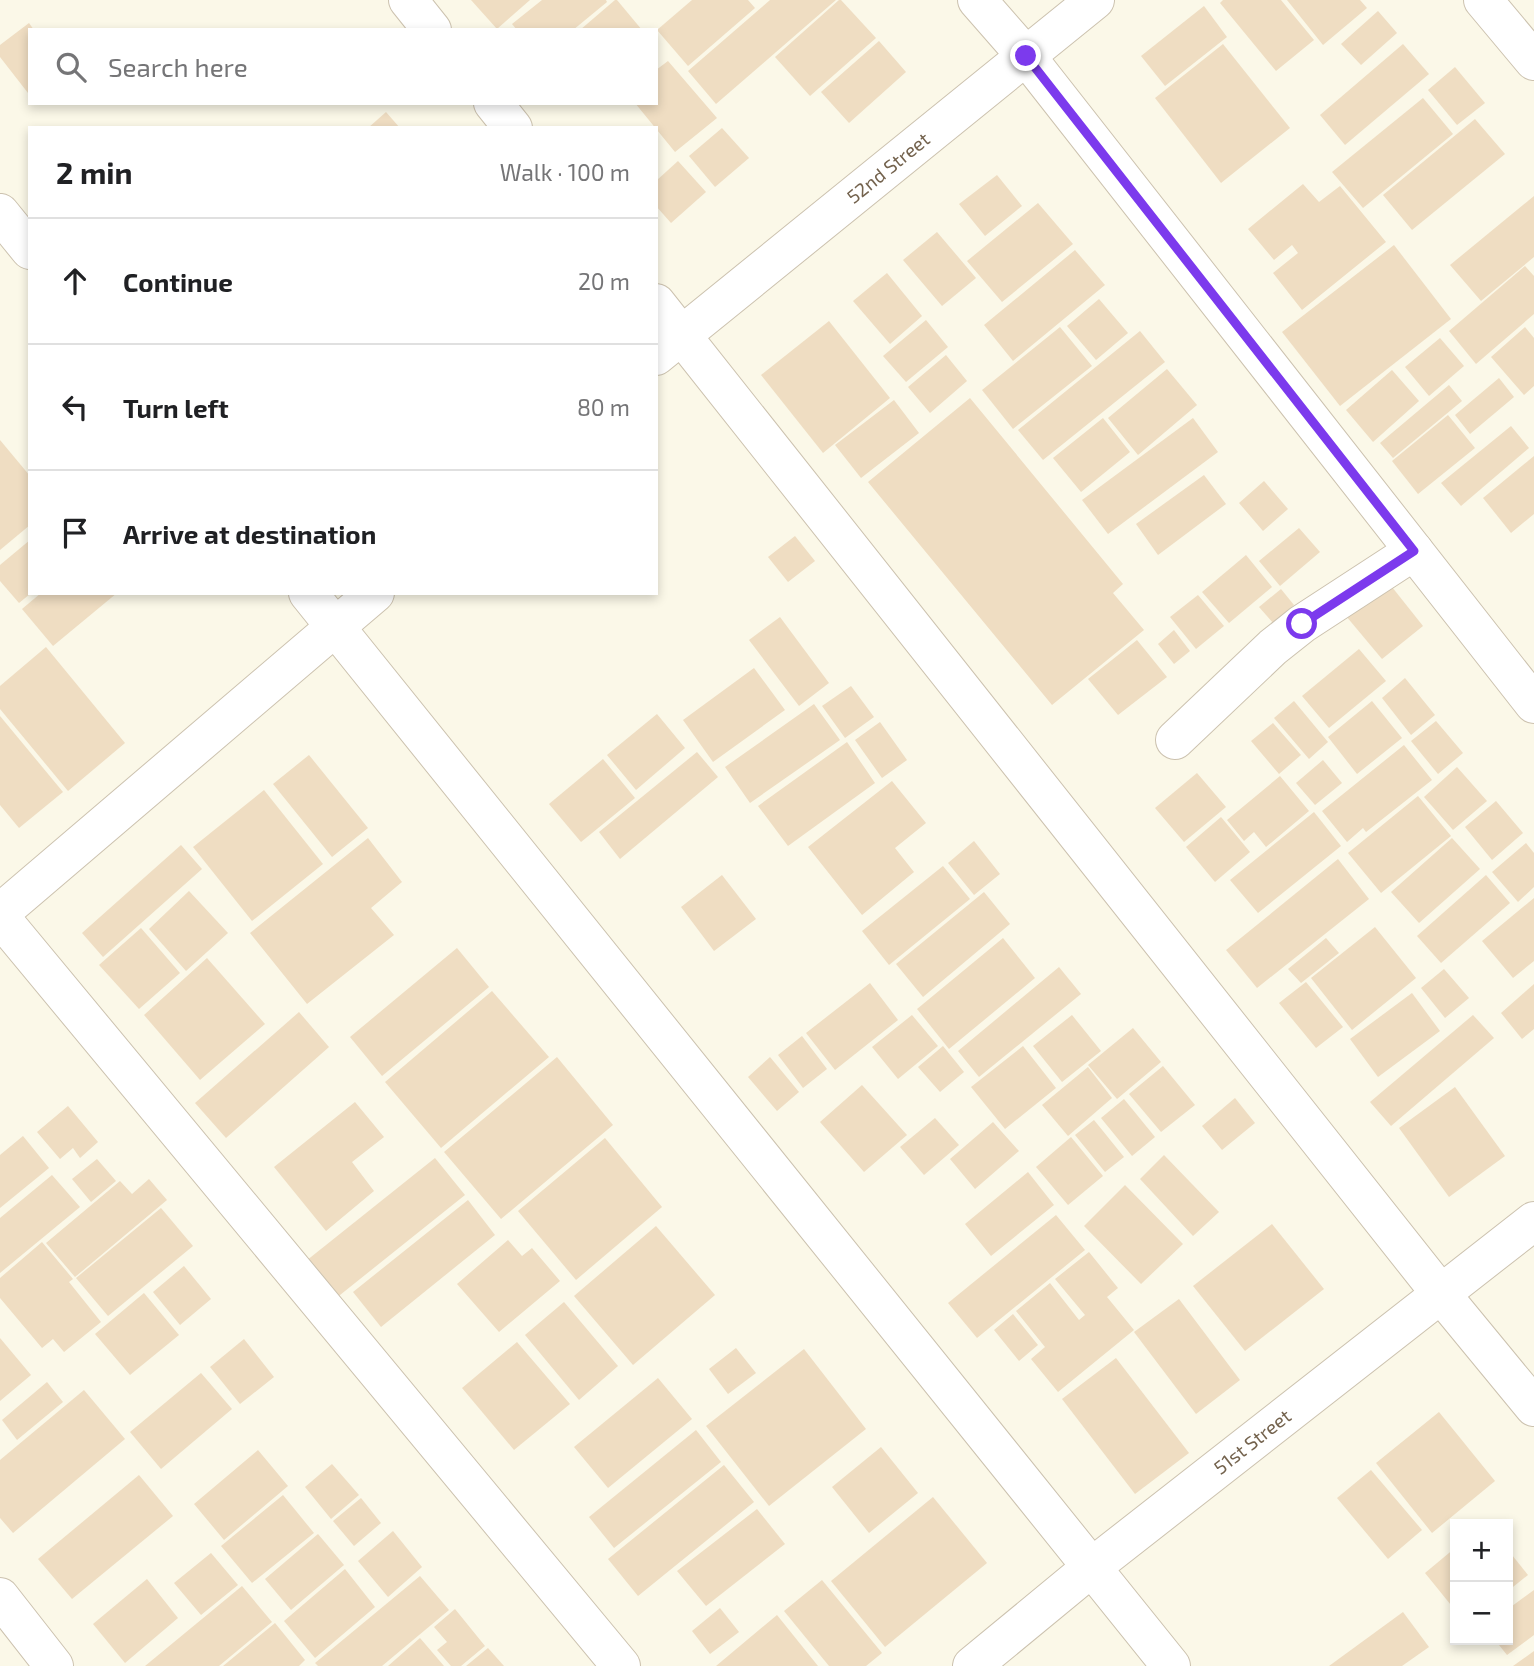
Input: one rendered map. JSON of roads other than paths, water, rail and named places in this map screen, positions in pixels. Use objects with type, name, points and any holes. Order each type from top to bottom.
[{"type":"street","points":[[408,0],[430,28]]},
{"type":"street","points":[[977,0],[1026,56],[1534,704]]},
{"type":"street","name":"52nd Street","points":[[669,345],[1095,0]]},
{"type":"street","points":[[1483,0],[1534,61]]},
{"type":"street","points":[[495,105],[511,126]]},
{"type":"street","points":[[0,213],[28,248]]},
{"type":"street","points":[[658,309],[669,345],[1534,1407]]},
{"type":"street","points":[[1175,740],[1292,631],[1414,551]]},
{"type":"street","points":[[310,595],[1171,1666]]},
{"type":"street","points":[[373,595],[0,915],[621,1666]]},
{"type":"street","name":"51st Street","points":[[972,1666],[1092,1567],[1534,1221]]},
{"type":"street","points":[[0,1597],[54,1666]]}]
